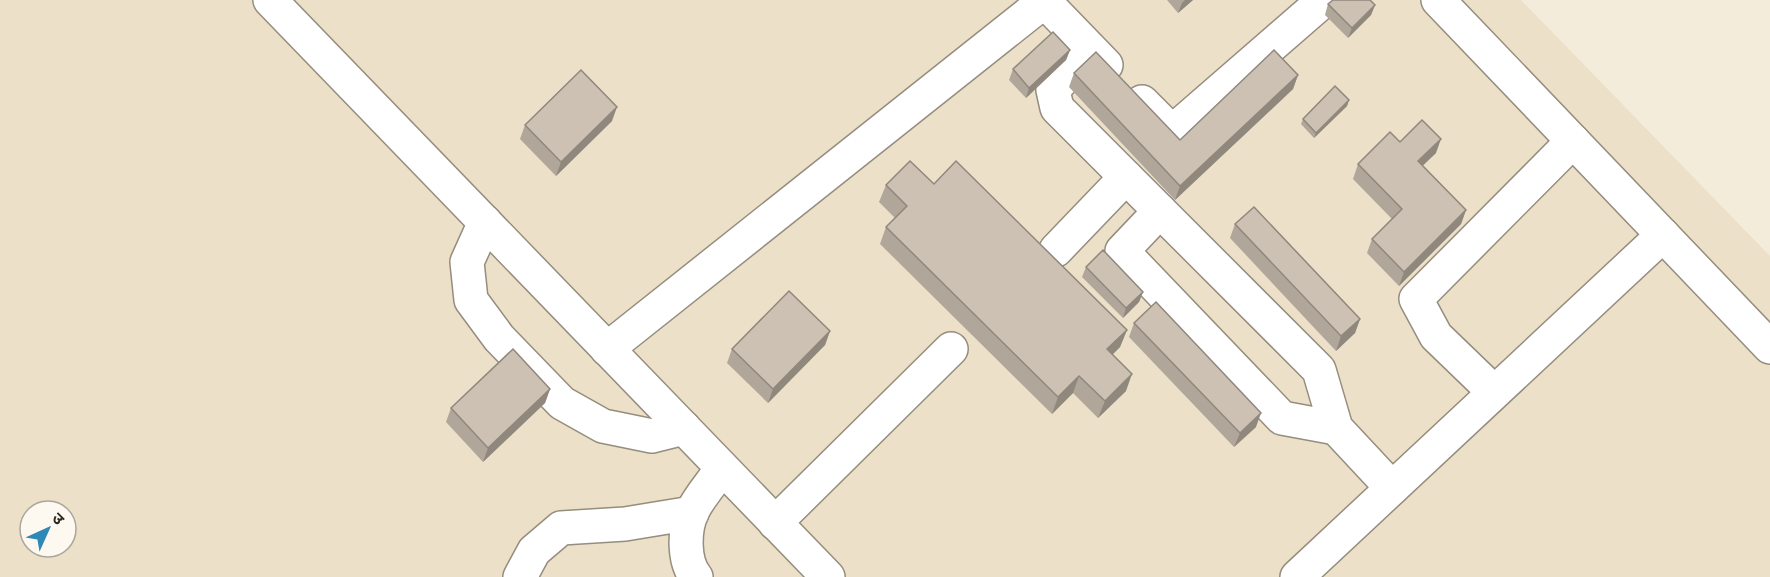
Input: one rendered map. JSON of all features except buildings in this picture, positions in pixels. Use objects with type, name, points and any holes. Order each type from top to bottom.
[{"type":"street","points":[[270,0],[828,577]]},
{"type":"street","points":[[607,349],[1044,0],[1172,132],[1324,0]]},
{"type":"street","points":[[1438,0],[1770,347]]},
{"type":"street","points":[[1090,49],[1053,90],[1057,108],[1319,370],[1336,428],[1392,488]]},
{"type":"street","points":[[1494,392],[1436,336],[1416,299],[1574,141]]},
{"type":"street","points":[[1056,250],[1126,177]]},
{"type":"street","points":[[1160,211],[1122,251],[1282,418],[1336,428]]},
{"type":"street","points":[[485,222],[467,262],[471,300],[499,338],[538,379],[562,403],[603,426],[652,436],[684,428]]},
{"type":"street","points":[[1297,577],[1663,235]]},
{"type":"street","points":[[775,523],[951,350]]},
{"type":"street","points":[[696,577],[692,572],[686,550],[692,513],[722,468]]},
{"type":"street","points":[[520,577],[534,551],[561,528],[625,524],[692,513]]},
{"type":"shaded area","points":[[0,0],[1521,0],[1770,256],[1770,577],[0,577]]}]
